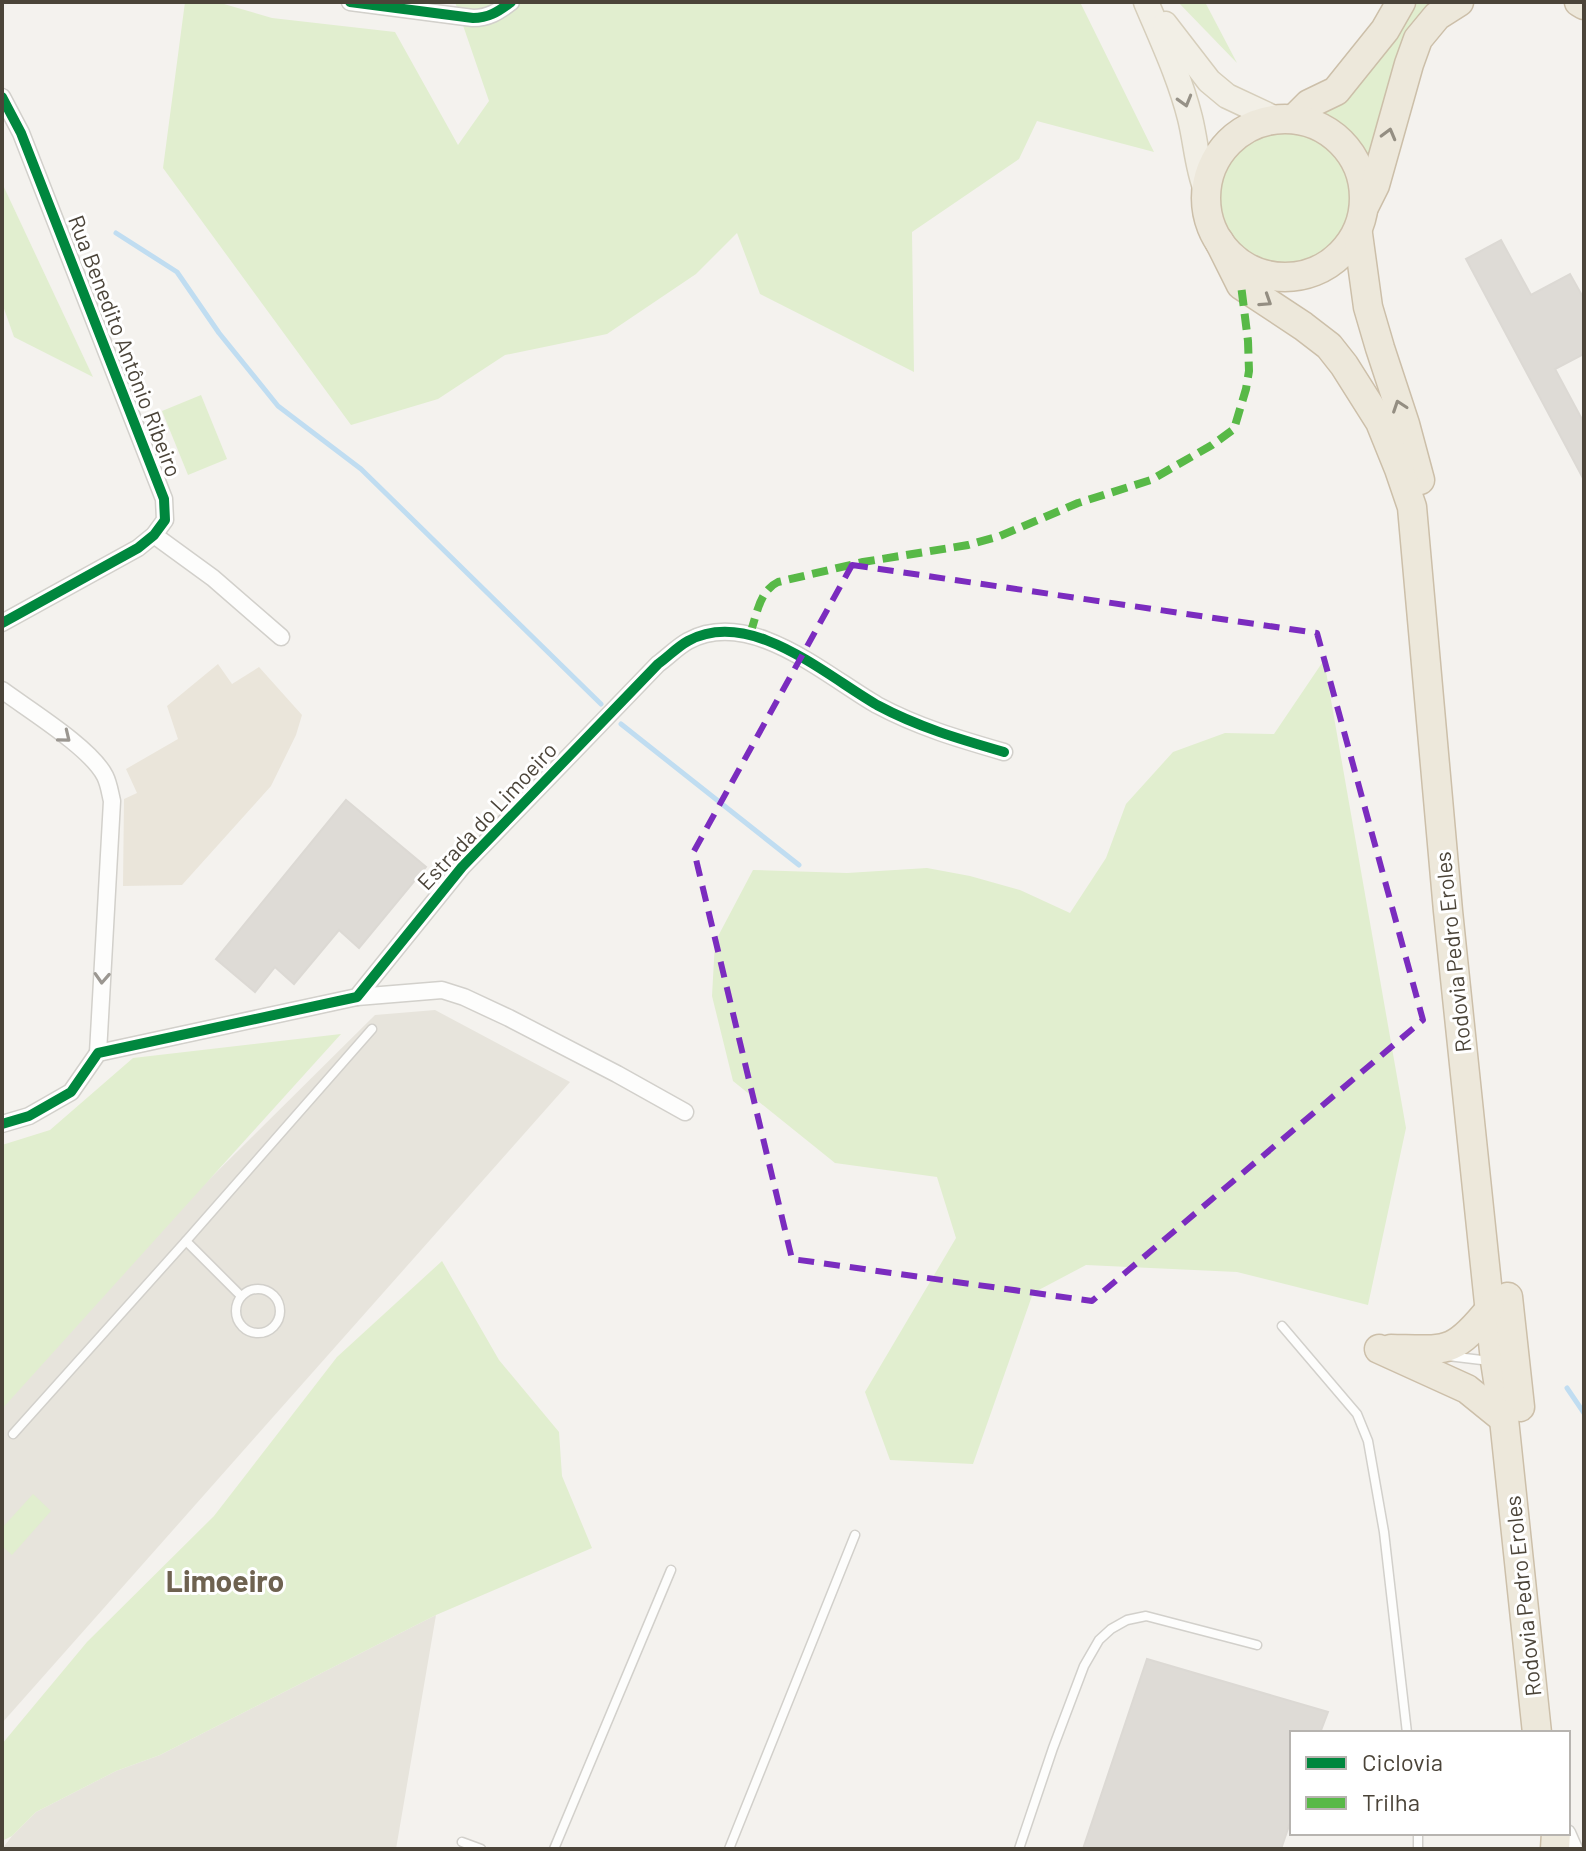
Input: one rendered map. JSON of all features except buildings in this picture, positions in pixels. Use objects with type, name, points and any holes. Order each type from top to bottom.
[{"type":"highway","points":[[1206,190],[1211,169],[1221,150],[1236,135],[1255,124],[1285,119],[1336,91],[1385,30],[1401,2]]},
{"type":"highway","points":[[1219,241],[1234,259],[1254,271],[1277,277],[1299,276],[1321,268],[1340,255],[1361,220],[1375,185],[1418,39],[1437,16],[1459,2]]},
{"type":"highway","name":"Rodovia Pedro Eroles","points":[[1285,119],[1314,124],[1332,134],[1347,149],[1358,167],[1363,186],[1361,220],[1368,307],[1420,482],[1430,549],[1453,799],[1555,1731]]},
{"type":"highway","name":"Rodovia Pedro Eroles","points":[[1206,190],[1208,217],[1241,285],[1329,346],[1344,365],[1380,422],[1412,507],[1448,911],[1537,1731]]},
{"type":"highway","points":[[1379,1349],[1438,1350],[1456,1345],[1471,1333],[1490,1309]]},
{"type":"highway","points":[[1379,1349],[1467,1389],[1504,1419]]},
{"type":"main road","name":"Rodovia Pedro Eroles","points":[[1148,2],[1209,81],[1227,96],[1285,119]]},
{"type":"main road","name":"Rodovia Pedro Eroles","points":[[1148,2],[1182,89],[1206,190]]},
{"type":"street","points":[[350,2],[484,18],[511,2]]},
{"type":"street","name":"Rua Benedito Antônio Ribeiro","points":[[2,97],[21,133],[164,499],[165,520],[154,535]]},
{"type":"street","points":[[2,623],[138,548],[154,535],[213,578],[281,637]]},
{"type":"street","name":"Estrada do Limoeiro","points":[[357,997],[462,867],[658,664],[686,642],[703,635],[726,630],[750,634],[791,653],[876,704],[930,731],[1004,752]]},
{"type":"street","points":[[2,690],[95,761],[109,786],[112,801],[98,1053],[71,1092],[29,1116],[2,1124]]},
{"type":"street","points":[[98,1053],[357,997],[442,990],[509,1018],[685,1112]]},
{"type":"lane","points":[[13,1434],[372,1029]]},
{"type":"lane","points":[[186,1241],[241,1296]]},
{"type":"lane","points":[[258,1289],[272,1294],[280,1306],[275,1327],[262,1334],[242,1328],[235,1314],[241,1296],[258,1289]]},
{"type":"lane","points":[[1282,1326],[1357,1414],[1368,1441],[1384,1532],[1407,1731]]},
{"type":"lane","points":[[1379,1349],[1495,1361]]},
{"type":"lane","points":[[729,1849],[855,1535]]},
{"type":"lane","points":[[554,1849],[671,1570]]},
{"type":"lane","points":[[1019,1849],[1084,1666],[1099,1640],[1111,1629],[1127,1620],[1146,1616],[1257,1645]]},
{"type":"lane","points":[[462,1842],[481,1849]]},
{"type":"highlighted area","points":[[852,565],[1317,633],[1423,1020],[1092,1301],[792,1259],[694,851]]},
{"type":"shaded area","points":[[218,664],[232,684],[259,667],[302,715],[296,735],[271,786],[182,885],[123,886],[124,799],[137,793],[126,769],[178,739],[167,706]]},
{"type":"shaded area","points":[[435,1010],[570,1082],[2,1723],[2,1385],[375,1015]]},
{"type":"shaded area","points":[[436,1615],[396,1849],[2,1849],[36,1812],[116,1771],[160,1755]]},
{"type":"green space","points":[[185,2],[217,2],[272,18],[395,32],[458,145],[489,101],[455,2],[1080,2],[1154,152],[1037,121],[1019,159],[912,232],[914,372],[760,294],[737,233],[696,274],[607,334],[505,355],[438,399],[351,425],[163,168]]},
{"type":"green space","points":[[1178,2],[1205,2],[1237,63]]},
{"type":"green space","points":[[1414,2],[1438,2],[1371,163],[1350,131],[1321,111]]},
{"type":"green space","points":[[1285,133],[1310,138],[1331,152],[1345,173],[1350,198],[1345,223],[1331,244],[1310,258],[1285,263],[1260,258],[1239,244],[1225,223],[1220,198],[1225,173],[1239,152],[1260,138]]},
{"type":"green space","points":[[2,183],[93,377],[14,337],[2,303]]},
{"type":"green space","points":[[201,395],[227,459],[188,475],[162,411]]},
{"type":"green space","points":[[1324,660],[1406,1128],[1368,1305],[1237,1272],[1086,1265],[1033,1293],[973,1464],[890,1460],[865,1392],[956,1238],[937,1177],[835,1163],[733,1081],[712,996],[715,942],[753,870],[847,873],[927,868],[1020,890],[1070,913],[1106,858],[1126,804],[1173,752],[1225,733],[1274,734]]},
{"type":"green space","points":[[341,1034],[2,1409],[2,1145],[50,1130],[133,1058]]},
{"type":"green space","points":[[442,1261],[499,1360],[559,1432],[562,1476],[592,1548],[436,1615],[160,1755],[116,1771],[36,1812],[12,1836],[2,1841],[2,1744],[87,1642],[214,1516],[337,1357]]},
{"type":"green space","points":[[33,1494],[51,1511],[12,1555],[2,1546],[2,1528]]},
{"type":"waterway","points":[[116,233],[177,272],[219,333],[278,406],[361,469],[601,704]]},
{"type":"waterway","points":[[621,724],[799,865]]},
{"type":"waterway","points":[[1567,1388],[1584,1413]]},
{"type":"marked path","points":[[750,634],[763,597],[778,582],[1000,536],[1078,503],[1151,480],[1212,445],[1234,429],[1246,389],[1248,341],[1241,285]]},
{"type":"cycle path","points":[[350,2],[473,18],[493,14],[511,2]]},
{"type":"cycle path","points":[[2,97],[21,133],[164,499],[165,520],[154,535],[138,548],[2,623]]},
{"type":"cycle path","points":[[2,1124],[29,1116],[71,1092],[98,1053],[357,997],[462,867],[658,664],[688,641],[712,633],[736,632],[761,638],[811,663],[892,713],[939,732],[1004,752]]},
{"type":"district","name":"Limoeiro","points":[[225,1582]]}]
